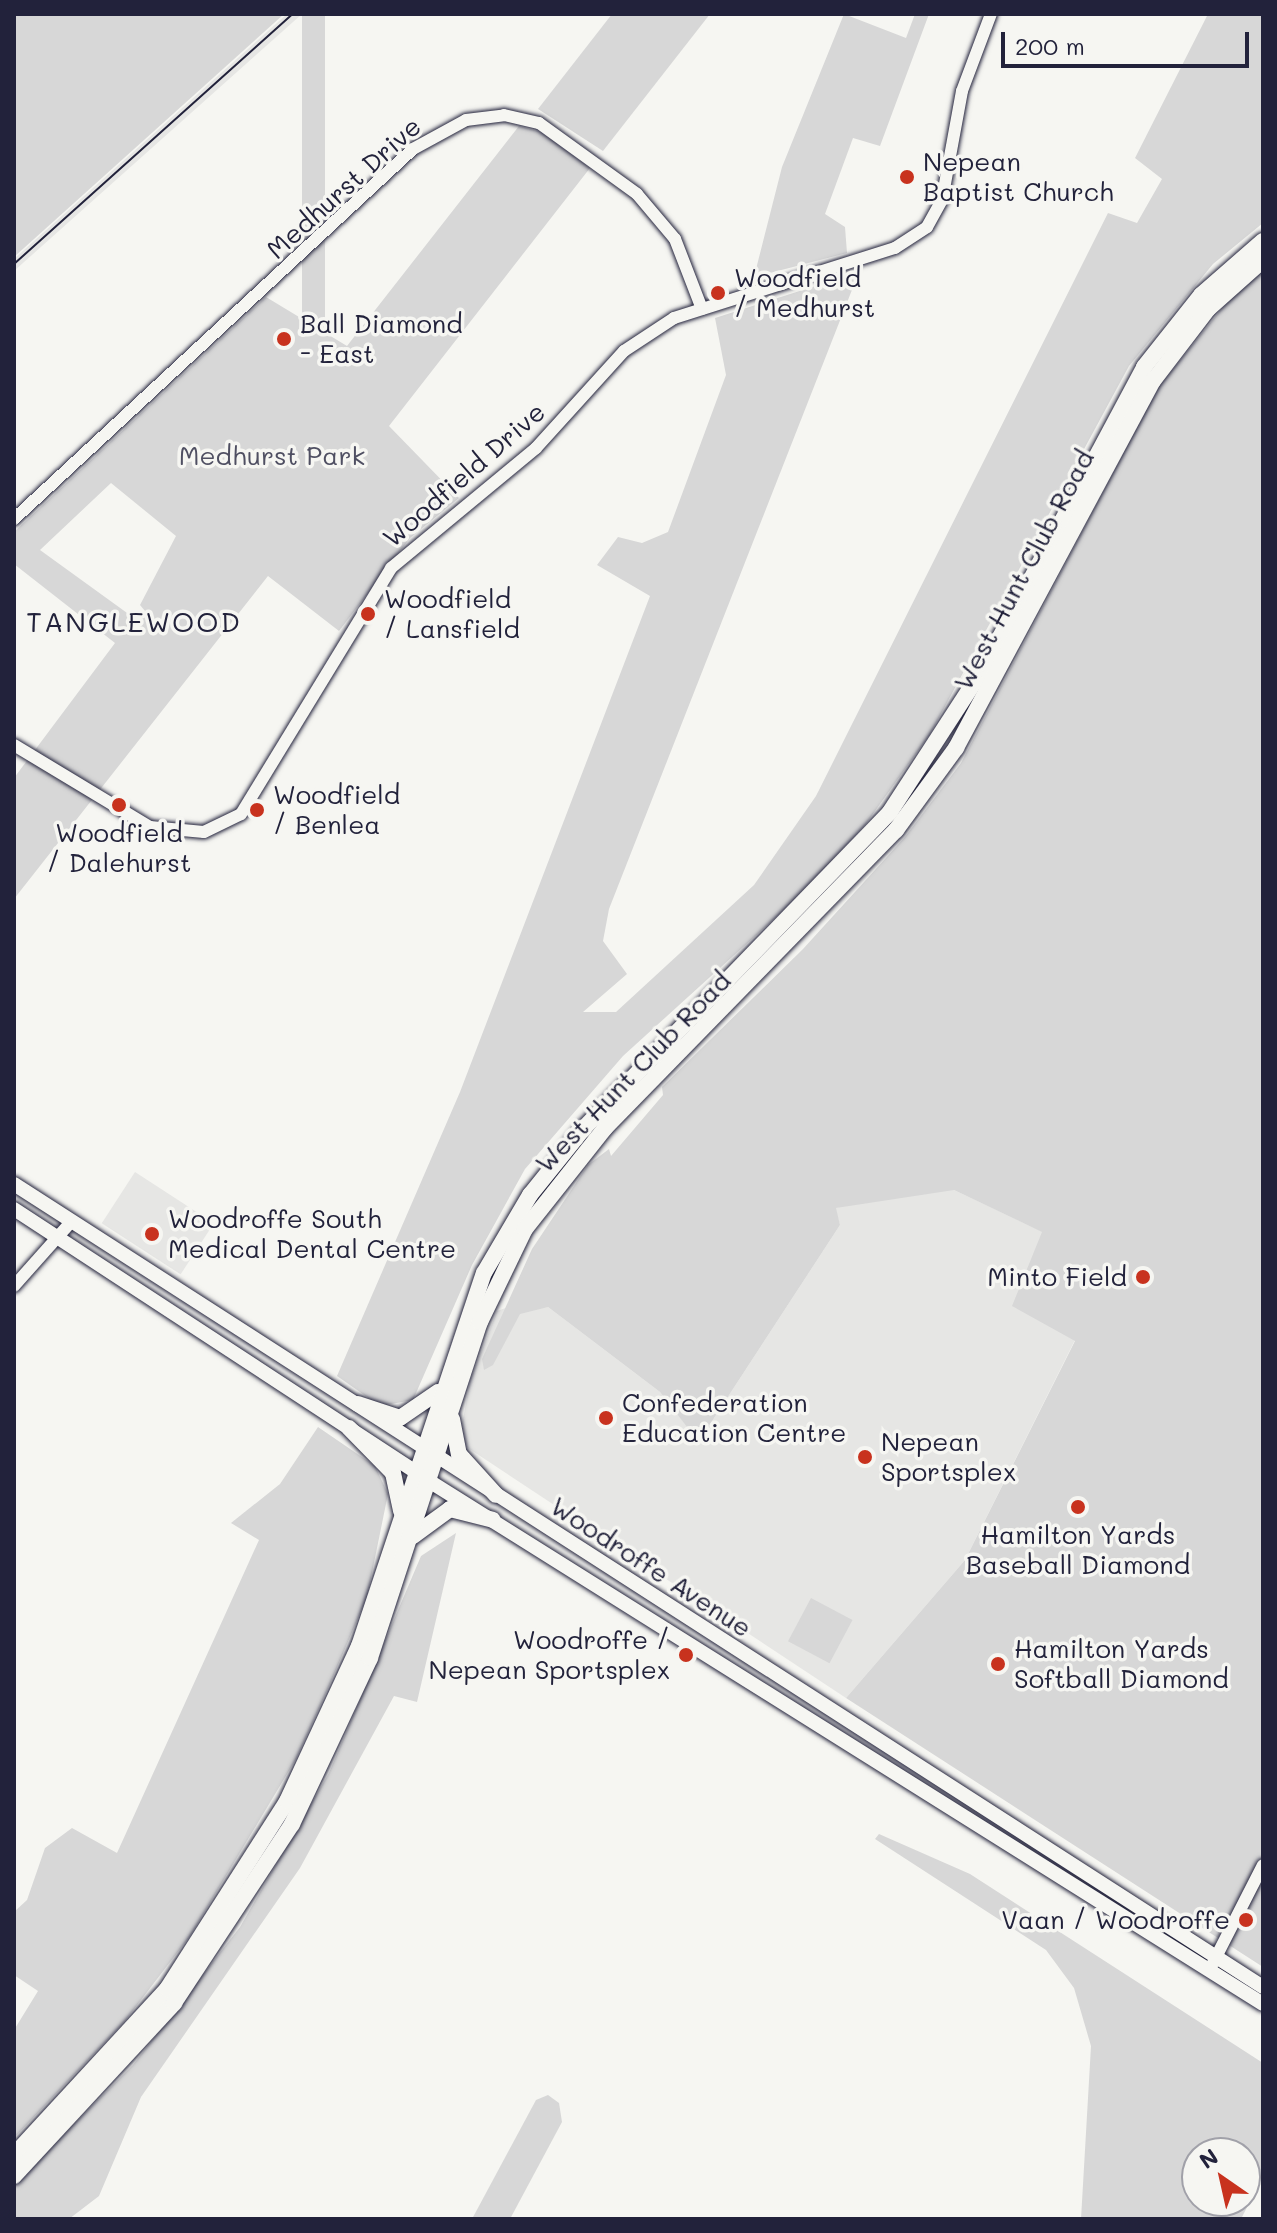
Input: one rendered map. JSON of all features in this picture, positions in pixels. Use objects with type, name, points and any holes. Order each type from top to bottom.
[{"type":"main road","name":"West Hunt Club Road","points":[[14,2176],[140,2044],[247,1899],[342,1723],[429,1481],[430,1451],[442,1388],[484,1273],[530,1195],[584,1128],[890,812],[983,669],[1144,367],[1201,295],[1263,241]]},
{"type":"main road","name":"West Hunt Club Road","points":[[14,2155],[167,1989],[247,1871],[347,1675],[415,1471],[451,1414],[493,1291],[547,1197],[896,830],[956,748],[1153,381],[1208,309],[1263,260]]},
{"type":"main road","name":"Woodroffe Avenue","points":[[14,1184],[358,1404],[1213,1963],[1263,2004]]},
{"type":"main road","name":"Woodroffe Avenue","points":[[14,1209],[429,1481],[1213,1963],[1263,1987]]},
{"type":"main road","points":[[146,1294],[158,1277]]},
{"type":"main road","points":[[358,1404],[400,1418],[442,1388]]},
{"type":"main road","points":[[451,1414],[459,1454],[496,1495]]},
{"type":"main road","points":[[349,1428],[393,1473],[401,1515]]},
{"type":"main road","points":[[409,1540],[442,1511],[493,1520]]},
{"type":"main road","points":[[638,1608],[647,1593]]},
{"type":"street","name":"Woodfield Drive","points":[[14,745],[130,819],[172,832],[220,828],[252,804],[391,568],[536,448],[624,351],[702,309],[895,248],[927,227],[942,200],[962,91],[991,14]]},
{"type":"street","name":"Medhurst Drive","points":[[14,519],[413,149],[466,120],[504,115],[539,123],[637,194],[675,239],[702,309]]},
{"type":"street","points":[[14,1286],[71,1222]]},
{"type":"street","points":[[1213,1963],[1263,1865]]},
{"type":"shaded area","points":[[287,14],[302,14],[14,271],[14,259]]},
{"type":"shaded area","points":[[135,1172],[214,1223],[181,1274],[102,1223]]},
{"type":"shaded area","points":[[925,1189],[954,1190],[1043,1232],[1075,1340],[965,1560],[846,1698],[459,1442],[470,1381],[497,1311],[535,1298],[531,1308],[548,1307],[660,1392],[694,1435],[703,1435],[840,1225],[835,1208]]},
{"type":"green space","points":[[14,14],[284,14],[14,257]]},
{"type":"green space","points":[[302,14],[325,14],[325,400],[302,400]]},
{"type":"green space","points":[[612,14],[710,14],[603,151],[538,109]]},
{"type":"green space","points":[[844,14],[906,38],[915,14],[929,14],[880,146],[853,138],[825,214],[845,227],[847,253],[754,277],[782,167]]},
{"type":"green space","points":[[1208,14],[1263,14],[1263,223],[1213,264],[1129,366],[930,734],[865,825],[797,898],[623,1056],[525,1169],[472,1265],[413,1400],[380,1406],[337,1376],[460,1092],[650,596],[597,565],[618,537],[642,543],[668,532],[726,375],[715,318],[859,272],[609,909],[603,941],[627,974],[583,1012],[616,1012],[754,885],[816,796],[1108,213],[1137,223],[1162,179],[1135,158]]},
{"type":"green space","name":"Medhurst Park","points":[[519,126],[541,132],[590,168],[389,426],[459,498],[410,538],[339,631],[268,576],[14,899],[14,778],[115,643],[14,564],[14,532],[266,297],[347,346]],"holes":[[[111,483],[176,536],[140,605],[145,611],[134,618],[40,550]]]},
{"type":"green space","points":[[1263,271],[1263,1967],[846,1698],[965,1560],[1075,1341],[1012,1306],[1042,1232],[954,1190],[836,1208],[840,1225],[703,1435],[694,1436],[660,1392],[548,1307],[520,1314],[493,1365],[484,1370],[482,1359],[532,1249],[588,1165],[609,1149],[611,1156],[663,1095],[662,1087],[803,949],[905,837],[961,763],[1157,389],[1232,296]]},
{"type":"green space","points":[[318,1427],[375,1466],[388,1494],[367,1597],[329,1686],[296,1759],[190,1936],[124,2022],[14,2138],[14,2030],[38,1991],[14,1975],[14,1912],[27,1900],[45,1848],[72,1828],[117,1853],[259,1540],[231,1523],[280,1484]]},
{"type":"green space","points":[[456,1533],[417,1702],[394,1696],[300,1868],[141,2097],[99,2196],[69,2219],[14,2219],[14,2184],[133,2065],[240,1927],[329,1773],[421,1556]]},
{"type":"green space","points":[[811,1598],[852,1620],[829,1663],[788,1641]]},
{"type":"green space","points":[[879,1834],[970,1874],[1263,2063],[1261,2180],[1261,2137],[1181,2137],[1181,2217],[1241,2219],[1081,2219],[1091,2046],[1074,1988],[1046,1950],[875,1839]]},
{"type":"green space","points":[[548,2095],[559,2103],[562,2122],[510,2219],[472,2219],[536,2100]]},
{"type":"railway","points":[[14,264],[293,14]]},
{"type":"place","name":"Nepean Baptist Church","points":[[907,177]]},
{"type":"place","name":"Woodfield / Medhurst","points":[[718,293]]},
{"type":"place","name":"Ball Diamond - East","points":[[284,339]]},
{"type":"place","name":"Woodfield / Lansfield","points":[[368,614]]},
{"type":"place","name":"Woodfield / Dalehurst","points":[[119,805]]},
{"type":"place","name":"Woodfield / Benlea","points":[[257,810]]},
{"type":"place","name":"Woodroffe South Medical Dental Centre","points":[[152,1234]]},
{"type":"place","name":"Minto Field","points":[[1143,1277]]},
{"type":"place","name":"Confederation Education Centre","points":[[606,1418]]},
{"type":"place","name":"Nepean Sportsplex","points":[[865,1457]]},
{"type":"place","name":"Hamilton Yards Baseball Diamond","points":[[1078,1507]]},
{"type":"place","name":"Woodroffe / Nepean Sportsplex","points":[[686,1655]]},
{"type":"place","name":"Hamilton Yards Softball Diamond","points":[[998,1664]]},
{"type":"place","name":"Vaan / Woodroffe","points":[[1246,1920]]},
{"type":"district","name":"TANGLEWOOD","points":[[134,621]]}]
